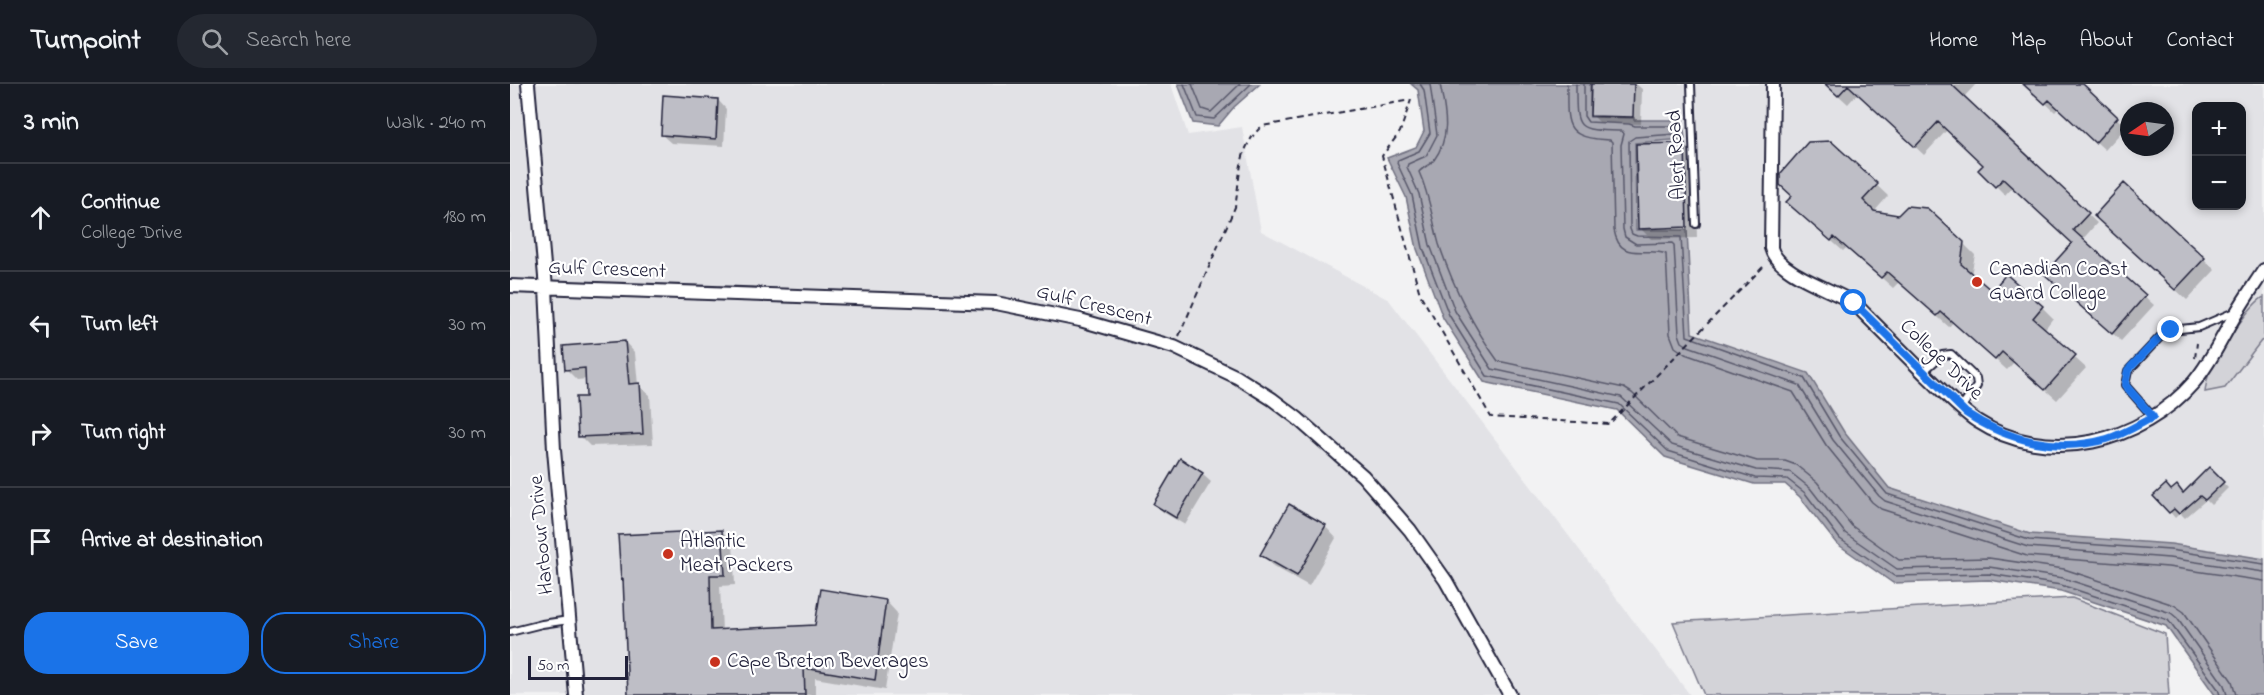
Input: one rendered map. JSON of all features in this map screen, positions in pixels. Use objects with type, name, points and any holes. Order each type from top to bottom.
[{"type":"street","name":"Harbour Drive","points":[[528,84],[546,288],[554,450],[576,695]]},
{"type":"street","name":"College Drive","points":[[1773,84],[1773,254],[1802,277],[1854,303],[1960,408],[1979,422],[2001,433],[2047,444],[2078,444],[2107,439],[2153,417],[2177,400],[2201,373],[2264,270]]},
{"type":"street","name":"Gulf Crescent","points":[[510,286],[996,303],[1080,321],[1174,347],[1237,377],[1272,399],[1363,476],[1410,530],[1446,581],[1510,695]]},
{"type":"lane","name":"Alert Road","points":[[1691,84],[1696,224]]},
{"type":"lane","points":[[2153,417],[2125,385],[2128,370],[2160,337],[2171,330],[2199,327],[2238,310]]},
{"type":"lane","points":[[1923,372],[1942,355],[1952,354],[1976,378],[1977,386],[1960,408]]},
{"type":"lane","points":[[510,632],[570,620]]},
{"type":"path","points":[[1174,347],[1235,207],[1240,184],[1240,162],[1250,137],[1262,126],[1411,100],[1400,132],[1382,156],[1420,294],[1491,417],[1609,424],[1721,309]]},
{"type":"shaded area","points":[[510,84],[1171,84],[1188,135],[1242,127],[1261,231],[1389,300],[1690,695],[510,695]]},
{"type":"shaded area","name":"Canadian Coast Guard College","points":[[1590,84],[2264,84],[2264,559],[2171,544],[2030,534],[1889,488],[1844,432],[1808,373],[1692,333],[1687,230],[1636,230],[1635,143],[1684,139],[1633,118],[1590,117]]},
{"type":"shaded area","points":[[2264,297],[2264,340],[2225,388],[2205,392],[2209,375],[2220,352],[2243,318]]},
{"type":"shaded area","points":[[2072,598],[2165,634],[2169,695],[1704,695],[1673,622]]},
{"type":"water","points":[[1178,84],[1260,84],[1234,107],[1218,126],[1193,123]]},
{"type":"water","points":[[1411,84],[1590,84],[1590,117],[1683,120],[1685,139],[1635,143],[1636,230],[1687,230],[1692,333],[1808,373],[1844,432],[1889,488],[2030,534],[2171,544],[2264,559],[2264,695],[2215,695],[2166,626],[2061,591],[1989,580],[1893,583],[1836,543],[1800,497],[1785,484],[1754,484],[1665,457],[1617,410],[1484,382],[1443,318],[1417,249],[1406,197],[1387,158],[1416,147],[1424,131],[1418,90]]},
{"type":"building","points":[[1591,84],[1634,84],[1633,117],[1590,116]]},
{"type":"building","points":[[1825,84],[1951,84],[2089,213],[2073,230],[2146,295],[2112,334],[2044,274],[2072,243],[2003,179],[1995,187],[1978,170],[1983,165],[1938,122],[1915,147],[1848,85],[1838,96]]},
{"type":"building","points":[[2023,84],[2083,84],[2118,117],[2095,143],[2049,100],[2045,104]]},
{"type":"building","points":[[663,95],[718,99],[716,139],[661,135]]},
{"type":"building","points":[[1831,141],[1878,184],[1863,200],[1874,211],[1898,215],[1907,206],[1927,208],[1964,242],[1961,264],[1992,291],[2006,274],[2043,306],[2033,318],[2076,355],[2045,390],[2002,352],[1995,360],[1941,312],[1937,316],[1887,272],[1881,278],[1834,237],[1831,241],[1786,202],[1792,196],[1780,185],[1780,174],[1808,142]]},
{"type":"building","points":[[1685,143],[1687,227],[1638,229],[1636,144]]},
{"type":"building","points":[[2124,183],[2205,258],[2175,290],[2094,216]]},
{"type":"building","points":[[625,341],[629,384],[640,383],[643,434],[578,437],[576,397],[586,397],[585,368],[565,370],[563,346]]},
{"type":"building","points":[[1180,458],[1203,473],[1176,518],[1153,504]]},
{"type":"building","points":[[2209,467],[2224,482],[2205,500],[2200,496],[2179,514],[2174,509],[2169,513],[2153,496],[2166,484],[2171,490],[2177,485],[2183,493]]},
{"type":"building","points":[[1289,504],[1326,525],[1297,576],[1260,555]]},
{"type":"building","points":[[722,530],[725,575],[710,575],[711,630],[815,625],[821,589],[886,600],[875,680],[804,668],[805,695],[628,695],[623,579],[621,580],[618,535]]},
{"type":"place","name":"Canadian Coast Guard College","points":[[1977,282]]},
{"type":"place","name":"Atlantic Meat Packers","points":[[668,554]]},
{"type":"place","name":"Cape Breton Beverages","points":[[715,662]]},
{"type":"route","points":[[1854,303],[1966,413],[2008,436],[2047,444],[2071,445],[2107,439],[2128,431],[2153,417],[2125,385],[2128,370],[2160,337],[2171,330]]}]
